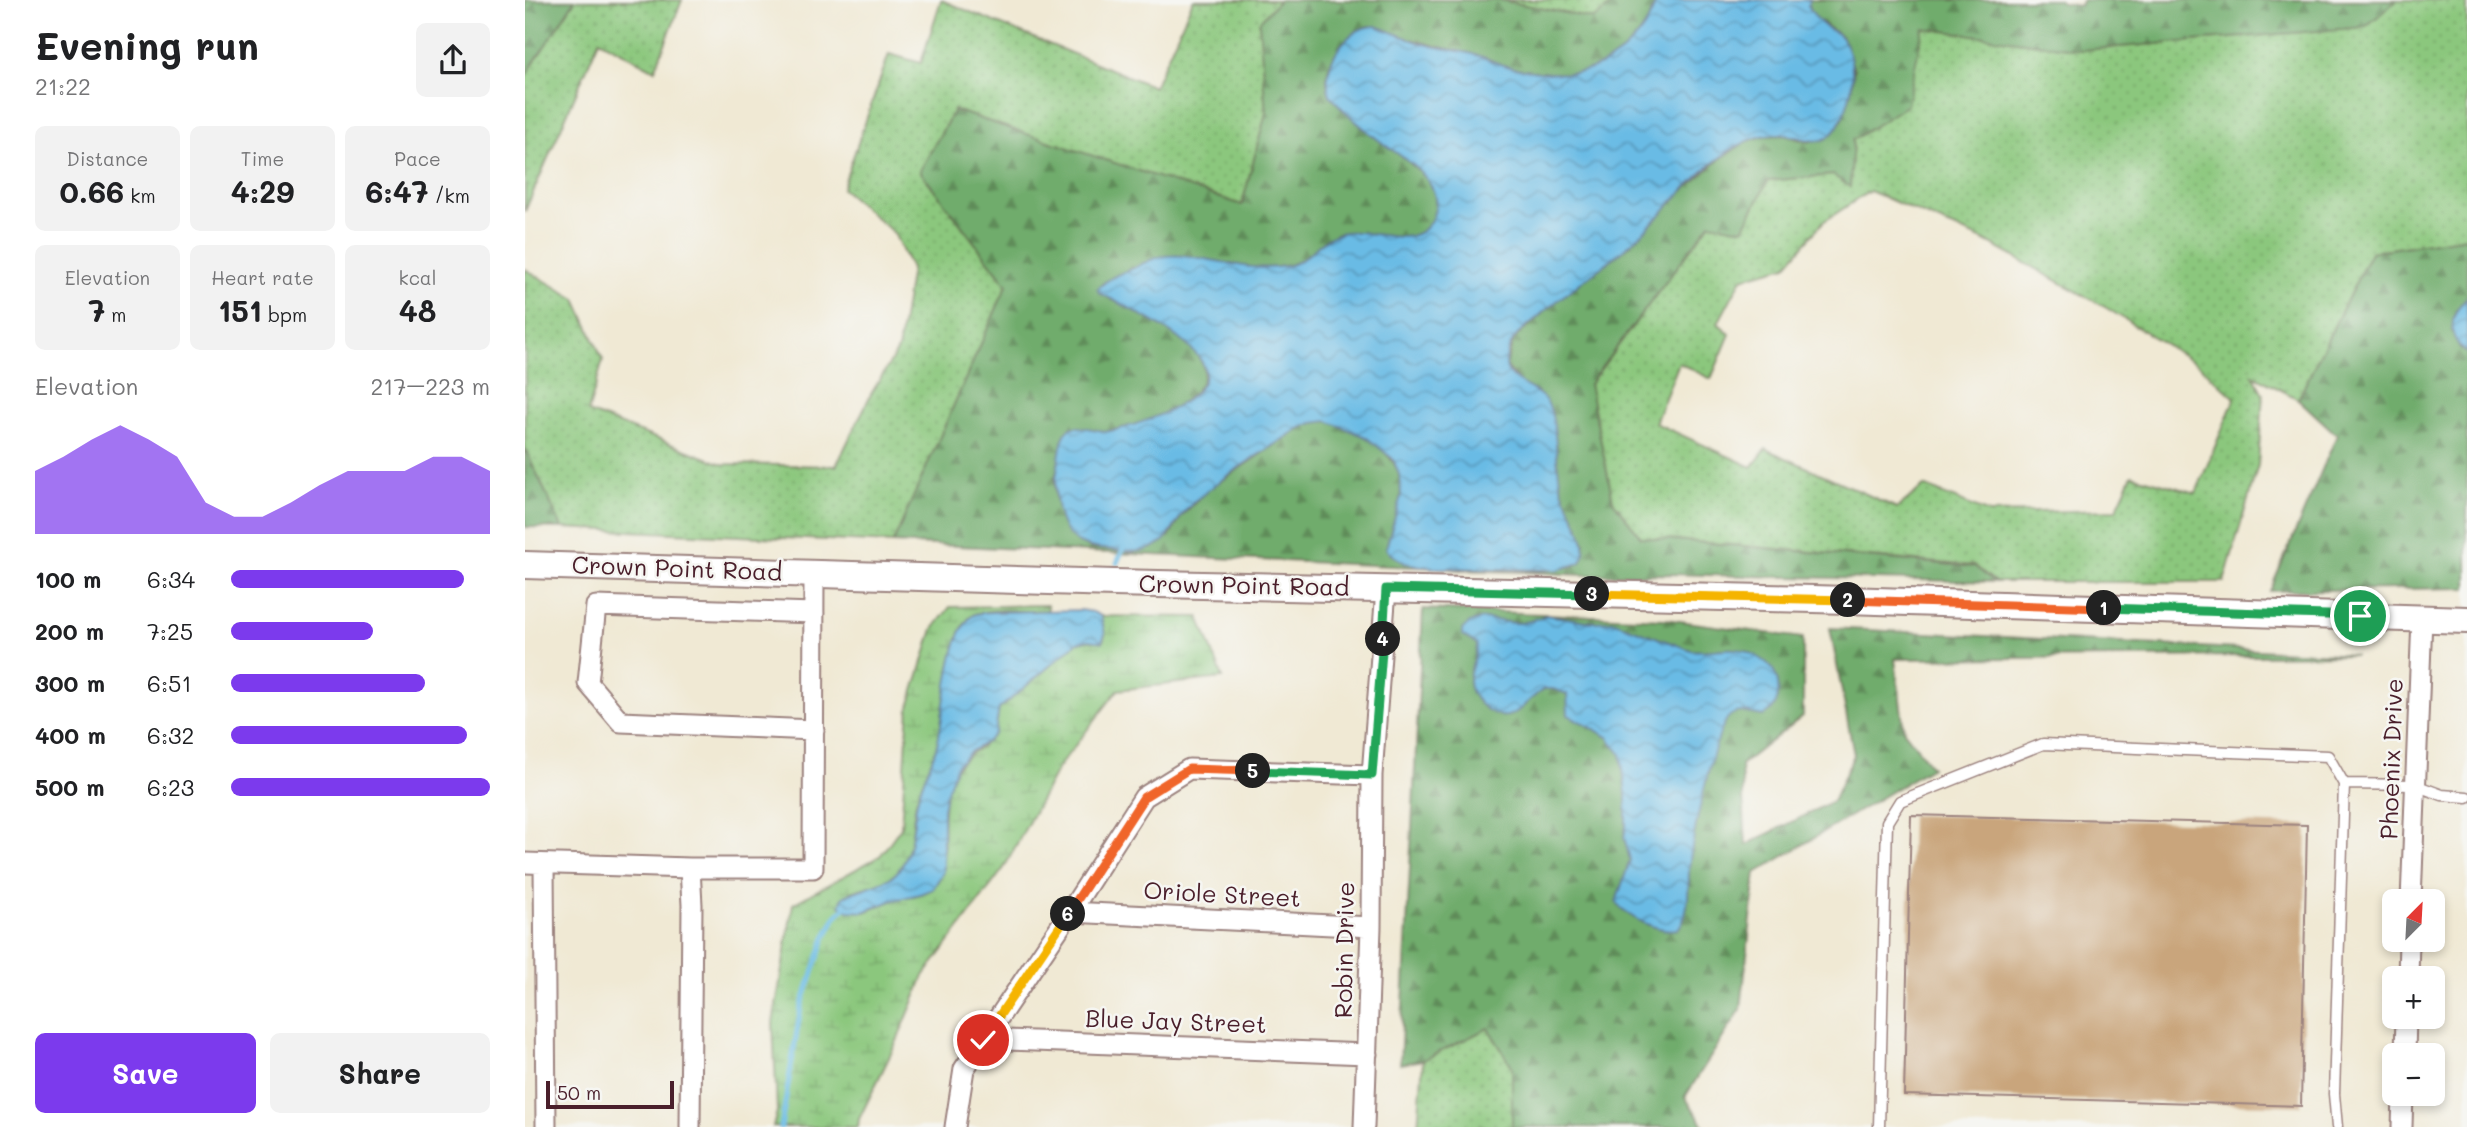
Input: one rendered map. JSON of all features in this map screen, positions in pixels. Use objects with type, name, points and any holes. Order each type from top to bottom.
[{"type":"main road","name":"Crown Point Road","points":[[525,565],[1114,583],[1814,599],[2467,620]]},
{"type":"street","points":[[546,1127],[534,864],[813,868],[814,573]]},
{"type":"street","name":"Robin Drive","points":[[1364,1127],[1371,927],[1372,775],[1386,589]]},
{"type":"street","points":[[814,613],[596,606],[588,683],[621,722],[814,730]]},
{"type":"street","name":"Phoenix Drive","points":[[2411,889],[2422,618]]},
{"type":"street","points":[[955,1127],[964,1069],[1144,797],[1189,769],[1372,775]]},
{"type":"street","points":[[690,868],[690,1127]]},
{"type":"street","name":"Oriole Street","points":[[1070,912],[1371,927]]},
{"type":"street","name":"Blue Jay Street","points":[[983,1040],[1367,1054]]},
{"type":"street","points":[[2402,1127],[2403,1106]]},
{"type":"lane","points":[[1879,1127],[1887,822],[1901,801],[2043,744],[2328,756],[2344,784],[2334,1094],[2337,1127]]},
{"type":"lane","points":[[2344,784],[2415,785],[2442,795],[2467,797]]},
{"type":"green space","points":[[525,0],[575,0],[525,76]]},
{"type":"green space","points":[[575,0],[682,0],[655,70],[599,40],[525,211],[525,76]]},
{"type":"green space","points":[[941,0],[1154,87],[1193,0],[1279,0],[1259,22],[1266,113],[1242,205],[954,110],[920,171],[1007,285],[893,543],[562,528],[525,448],[525,269],[576,299],[603,360],[588,412],[722,464],[836,466],[871,394],[898,350],[911,269],[894,233],[842,189],[889,54],[921,63]]},
{"type":"green space","points":[[1279,0],[1500,0],[1594,19],[1617,0],[1656,0],[1647,23],[1631,44],[1600,66],[1571,74],[1512,68],[1478,55],[1419,42],[1368,26],[1350,38],[1330,63],[1327,84],[1330,95],[1354,119],[1412,165],[1430,184],[1435,194],[1436,206],[1425,229],[1408,238],[1338,233],[1303,259],[1289,265],[1265,268],[1183,259],[1133,269],[1102,284],[1100,293],[1152,321],[1189,346],[1198,356],[1204,371],[1200,384],[1190,397],[1156,417],[1120,429],[1069,429],[1066,433],[1055,479],[1056,499],[1089,548],[1134,552],[1170,536],[1181,517],[1206,491],[1298,429],[1325,421],[1339,423],[1371,440],[1395,466],[1401,483],[1400,500],[1389,539],[1405,563],[1454,569],[893,543],[1007,285],[920,171],[954,110],[1242,205],[1266,113],[1259,22]]},
{"type":"green space","points":[[1500,0],[1617,0],[1595,19]]},
{"type":"green space","points":[[1810,0],[2060,0],[2062,3],[2080,6],[2083,0],[2397,0],[2365,27],[2082,50],[1923,28],[1907,105],[1853,140],[1850,187],[1833,175],[1768,181],[1743,229],[1710,223],[1589,384],[1613,501],[1641,537],[1975,567],[1995,582],[1667,574],[1586,575],[1507,571],[1565,568],[1580,563],[1585,543],[1563,493],[1556,467],[1554,437],[1538,393],[1518,382],[1506,365],[1514,339],[1555,302],[1630,245],[1681,193],[1720,159],[1747,141],[1764,136],[1784,135],[1808,142],[1831,134],[1842,120],[1851,91],[1854,69],[1841,36],[1814,17],[1808,5]]},
{"type":"green space","points":[[2397,0],[2467,0],[2467,237],[2371,252],[2298,399],[2253,375],[2263,394],[2258,465],[2224,582],[1995,582],[1975,566],[1641,537],[1613,501],[1589,385],[1710,223],[1743,229],[1768,181],[1833,175],[1850,186],[1853,140],[1907,105],[1922,28],[2082,50],[2365,27]],"holes":[[[1870,191],[1985,241],[2105,307],[2200,366],[2235,398],[2196,493],[2132,475],[2116,510],[1989,513],[1924,486],[1897,508],[1766,449],[1752,467],[1655,423],[1679,363],[1711,379],[1730,334],[1718,323],[1742,278],[1786,266],[1823,222]]]},
{"type":"green space","points":[[2467,237],[2467,297],[2455,312],[2452,331],[2460,348],[2467,353],[2467,588],[2270,591],[2337,435],[2298,399],[2371,252]]},
{"type":"green space","points":[[525,448],[562,528],[525,527]]},
{"type":"green space","points":[[1047,605],[1048,612],[980,613],[973,615],[965,623],[953,654],[938,742],[917,798],[907,856],[892,877],[851,892],[864,912],[930,890],[939,878],[943,861],[945,799],[950,779],[962,761],[982,747],[999,709],[1078,642],[1103,641],[1105,634],[1101,616],[1199,617],[1223,678],[1118,690],[1057,769],[1004,868],[924,976],[897,1041],[859,1119],[858,1127],[773,1127],[777,1111],[773,1023],[793,904],[880,856],[901,827],[909,707],[933,629],[950,607]]},
{"type":"green space","points":[[1423,609],[1665,619],[1803,638],[1803,716],[1741,765],[1746,845],[1833,801],[1854,755],[1830,628],[2355,655],[1895,659],[1904,731],[1932,767],[1756,873],[1741,1009],[1685,1097],[1705,1127],[1512,1127],[1512,1066],[1488,1028],[1423,1060],[1400,1064]]},
{"type":"green space","points":[[1488,1028],[1512,1066],[1512,1127],[1418,1127],[1423,1060]]},
{"type":"water","points":[[1656,0],[1810,0],[1808,5],[1814,15],[1840,36],[1846,46],[1852,67],[1851,88],[1842,118],[1830,136],[1817,141],[1780,134],[1766,135],[1731,150],[1700,174],[1629,245],[1549,307],[1512,342],[1507,357],[1507,369],[1515,379],[1543,397],[1551,410],[1562,490],[1585,547],[1580,563],[1558,570],[1432,568],[1405,563],[1386,548],[1401,496],[1400,477],[1393,459],[1366,437],[1328,421],[1298,429],[1228,475],[1192,504],[1167,537],[1151,548],[1131,551],[1097,548],[1083,545],[1071,537],[1060,519],[1056,497],[1056,475],[1061,447],[1068,430],[1076,427],[1109,431],[1150,419],[1192,395],[1201,386],[1205,375],[1202,363],[1193,351],[1162,327],[1100,293],[1097,289],[1101,285],[1119,274],[1164,256],[1194,257],[1255,267],[1286,266],[1302,259],[1326,240],[1340,233],[1403,237],[1415,235],[1424,229],[1432,218],[1436,207],[1435,196],[1428,181],[1411,164],[1363,128],[1330,95],[1328,73],[1345,40],[1365,28],[1376,26],[1421,43],[1473,54],[1513,68],[1563,74],[1580,72],[1600,65],[1622,52],[1640,34]]},
{"type":"water","points":[[2467,297],[2467,353],[2456,340],[2452,326],[2456,311]]},
{"type":"water","points":[[1081,610],[1101,616],[1105,634],[1102,642],[1078,642],[999,709],[995,733],[957,765],[943,809],[943,872],[933,889],[864,912],[848,911],[840,905],[843,897],[892,876],[903,864],[919,793],[938,740],[953,656],[964,626],[972,616],[982,612]]},
{"type":"water","points":[[1547,615],[1593,622],[1612,621],[1691,650],[1739,649],[1767,663],[1777,677],[1778,693],[1774,707],[1763,716],[1743,712],[1731,715],[1718,738],[1695,829],[1685,914],[1678,929],[1662,929],[1644,923],[1628,914],[1616,902],[1630,860],[1624,837],[1626,794],[1621,754],[1608,737],[1568,715],[1567,694],[1553,689],[1544,689],[1508,716],[1492,713],[1481,705],[1471,691],[1469,676],[1477,644],[1462,635],[1462,630],[1468,624],[1482,619],[1520,623]]},
{"type":"building","points":[[1911,815],[2307,825],[2301,1106],[1904,1095]]},
{"type":"waterway","points":[[1117,563],[1124,547]]},
{"type":"waterway","points":[[781,1127],[801,1007],[825,938],[837,915],[847,906]]},
{"type":"route","points":[[983,1040],[1144,797],[1189,769],[1372,775],[1386,589],[2360,616]]}]
